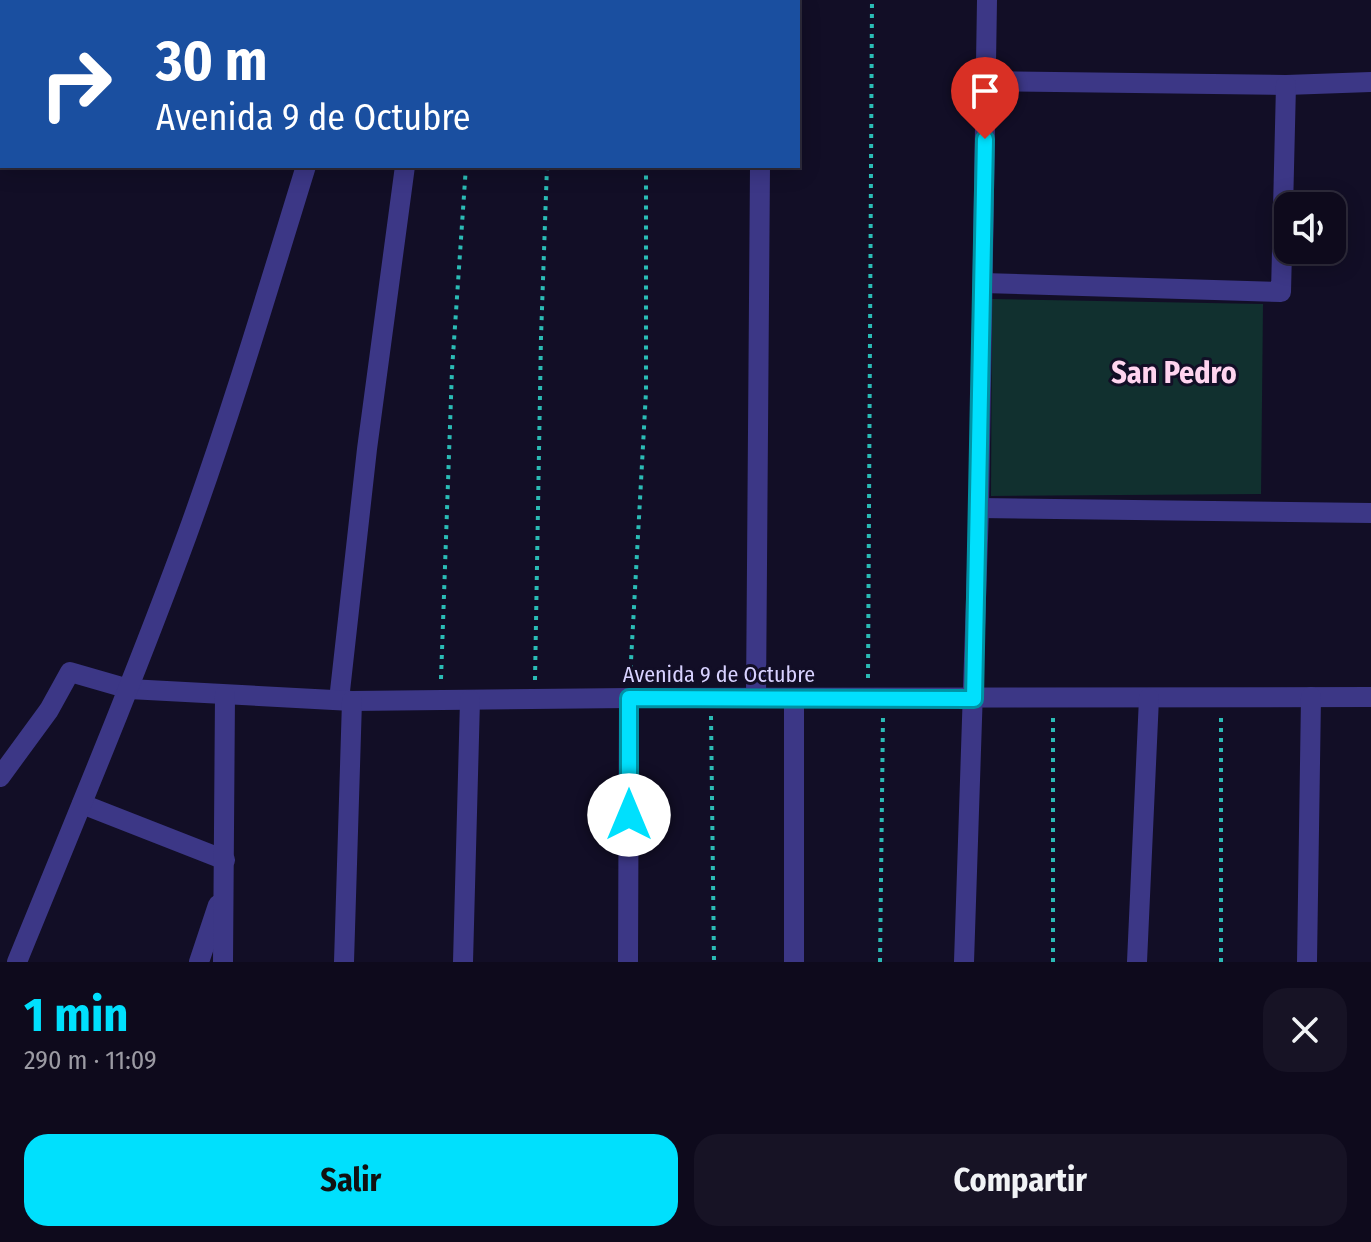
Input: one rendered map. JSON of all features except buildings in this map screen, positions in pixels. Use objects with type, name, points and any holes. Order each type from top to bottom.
[{"type":"street","points":[[964,962],[979,508],[987,0]]},
{"type":"street","points":[[986,81],[1286,85],[1371,82]]},
{"type":"street","points":[[983,283],[1281,292],[1286,85]]},
{"type":"street","points":[[17,962],[129,689],[193,516],[305,168]]},
{"type":"street","points":[[344,962],[346,701],[367,449],[405,168]]},
{"type":"street","points":[[756,698],[760,168]]},
{"type":"street","points":[[979,508],[1371,513]]},
{"type":"street","name":"Avenida 9 de Octubre","points":[[0,777],[49,710],[70,672],[129,689],[346,701],[1371,697]]},
{"type":"street","points":[[223,962],[225,695]]},
{"type":"street","points":[[1307,962],[1311,697]]},
{"type":"street","points":[[628,962],[629,698]]},
{"type":"street","points":[[794,698],[794,962]]},
{"type":"street","points":[[1137,962],[1149,698]]},
{"type":"street","points":[[463,962],[470,700]]},
{"type":"street","points":[[82,804],[225,860]]},
{"type":"street","points":[[199,962],[225,886]]},
{"type":"path","points":[[872,0],[880,962]]},
{"type":"path","points":[[440,700],[452,370],[466,168]]},
{"type":"path","points":[[535,698],[547,168]]},
{"type":"path","points":[[629,698],[646,392],[646,168]]},
{"type":"path","points":[[1221,697],[1221,962]]},
{"type":"path","points":[[710,698],[714,962]]},
{"type":"path","points":[[1053,699],[1053,962]]},
{"type":"green space","points":[[992,299],[1263,304],[1261,494],[991,496]]},
{"type":"district","name":"San Pedro","points":[[1174,373]]},
{"type":"route","points":[[629,815],[629,698],[974,699],[985,139]]}]
